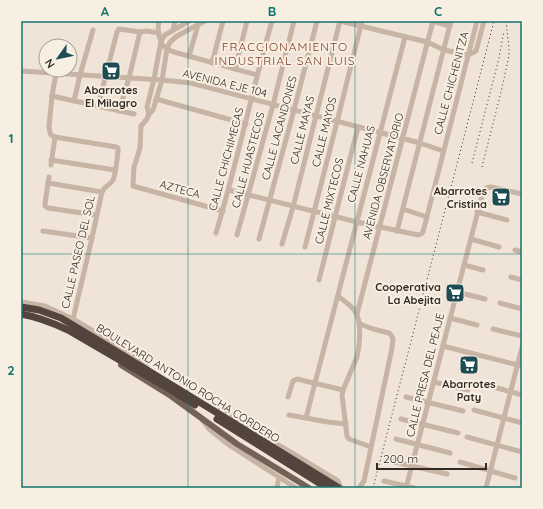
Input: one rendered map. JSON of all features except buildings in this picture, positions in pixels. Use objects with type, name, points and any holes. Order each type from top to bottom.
[{"type":"highway","name":"BOULEVARD ANTONIO ROCHA CORDERO","points":[[21,307],[39,310],[61,318],[209,408],[234,427],[327,488]]},
{"type":"highway","name":"BOULEVARD ANTONIO ROCHA CORDERO","points":[[21,314],[52,322],[68,330],[340,488]]},
{"type":"main road","points":[[114,358],[119,364],[171,396],[237,444],[309,488]]},
{"type":"street","points":[[159,21],[158,25],[161,42],[167,49],[257,75]]},
{"type":"street","points":[[173,30],[175,21]]},
{"type":"street","points":[[189,21],[165,35],[161,42],[147,108],[149,114],[154,110],[162,80],[167,49],[170,42],[177,36],[205,21]]},
{"type":"street","points":[[212,63],[223,21]]},
{"type":"street","points":[[235,69],[247,21]]},
{"type":"street","name":"CALLE CHICHIMECAS","points":[[216,233],[229,190],[257,75],[272,21]]},
{"type":"street","name":"CALLE HUASTECOS","points":[[237,235],[273,105],[294,21]]},
{"type":"street","name":"CALLE LACANDONES","points":[[260,239],[317,21]]},
{"type":"street","points":[[340,21],[362,23],[405,37],[427,42],[444,50],[468,55],[476,51],[484,21]]},
{"type":"street","name":"CALLE MAYAS","points":[[282,244],[293,207],[340,21]]},
{"type":"street","points":[[229,190],[293,207],[397,231],[451,23],[433,21]]},
{"type":"street","name":"AVENIDA OBSERVATORIO","points":[[357,314],[433,21]]},
{"type":"street","name":"CALLE CHICHENITZA","points":[[397,231],[418,235],[422,234],[423,232],[478,21]]},
{"type":"street","name":"CALLE MAYOS","points":[[305,247],[362,23]]},
{"type":"street","points":[[190,56],[198,25]]},
{"type":"street","points":[[98,106],[119,29],[140,32],[147,31],[159,34]]},
{"type":"street","points":[[74,101],[93,30]]},
{"type":"street","points":[[119,111],[140,32]]},
{"type":"street","name":"CALLE NAHUAS","points":[[306,418],[405,37]]},
{"type":"street","name":"AVENIDA EJE 104","points":[[21,71],[38,72]]},
{"type":"street","name":"AVENIDA EJE 104","points":[[80,75],[154,79],[192,84],[420,143],[443,151]]},
{"type":"street","points":[[55,78],[49,126],[51,135],[55,137],[51,163],[115,170]]},
{"type":"street","points":[[52,96],[134,114]]},
{"type":"street","points":[[156,99],[246,124]]},
{"type":"street","name":"AZTECA","points":[[149,114],[141,126],[140,148],[134,167],[133,186],[223,211]]},
{"type":"street","name":"CALLE MIXTECOS","points":[[319,280],[358,127]]},
{"type":"street","name":"CALLE PASEO DEL SOL","points":[[55,137],[118,148],[113,180],[110,185],[104,188],[102,192],[73,319]]},
{"type":"street","points":[[49,176],[45,203],[48,208],[96,215]]},
{"type":"street","points":[[48,183],[102,192]]},
{"type":"street","name":"CALLE PRESA DEL PEAJE","points":[[407,487],[483,192],[486,188],[491,187],[522,194]]},
{"type":"street","points":[[403,209],[427,217]]},
{"type":"street","points":[[477,212],[507,220]]},
{"type":"street","points":[[43,231],[92,238]]},
{"type":"street","points":[[470,239],[499,247]]},
{"type":"street","points":[[515,250],[522,252]]},
{"type":"street","points":[[464,265],[483,270]]},
{"type":"street","points":[[511,277],[522,280]]},
{"type":"street","points":[[457,292],[485,299]]},
{"type":"street","points":[[338,296],[351,306],[357,314],[360,324],[357,357],[342,395],[348,438],[371,447]]},
{"type":"street","points":[[21,302],[45,306],[73,319],[142,360],[148,370]]},
{"type":"street","points":[[500,303],[522,309]]},
{"type":"street","points":[[450,318],[477,325]]},
{"type":"street","points":[[359,488],[364,481],[392,352],[393,339],[392,335],[389,333],[360,324]]},
{"type":"street","points":[[493,329],[522,336]]},
{"type":"street","points":[[443,346],[520,366]]},
{"type":"street","points":[[486,488],[511,392],[520,366],[522,348]]},
{"type":"street","points":[[288,397],[295,380],[297,379],[343,390]]},
{"type":"street","points":[[434,382],[468,390]]},
{"type":"street","points":[[480,383],[522,395]]},
{"type":"street","points":[[406,397],[463,411]]},
{"type":"street","points":[[209,408],[224,410],[338,481],[340,488]]},
{"type":"street","points":[[474,410],[522,423]]},
{"type":"street","points":[[289,415],[346,424]]},
{"type":"street","points":[[200,417],[209,429],[219,437],[296,488]]},
{"type":"street","points":[[401,419],[458,433]]},
{"type":"street","points":[[467,437],[522,452]]},
{"type":"street","points":[[396,439],[450,453]]},
{"type":"street","points":[[390,461],[447,474]]},
{"type":"street","points":[[460,462],[515,478]]},
{"type":"street","points":[[278,488],[279,477]]},
{"type":"street","points":[[384,481],[414,488]]},
{"type":"railway","points":[[373,488],[494,21]]},
{"type":"railway","points":[[482,167],[509,56],[506,21]]},
{"type":"railway","points":[[472,163],[499,58],[504,31]]},
{"type":"place","name":"Abarrotes El Milagro","points":[[111,71]]},
{"type":"place","name":"Abarrotes Cristina","points":[[501,197]]},
{"type":"place","name":"Cooperativa La Abejita","points":[[455,293]]},
{"type":"place","name":"Abarrotes Paty","points":[[469,365]]},
{"type":"district","name":"FRACCIONAMIENTO INDUSTRIAL SAN LUIS","points":[[285,54]]}]
